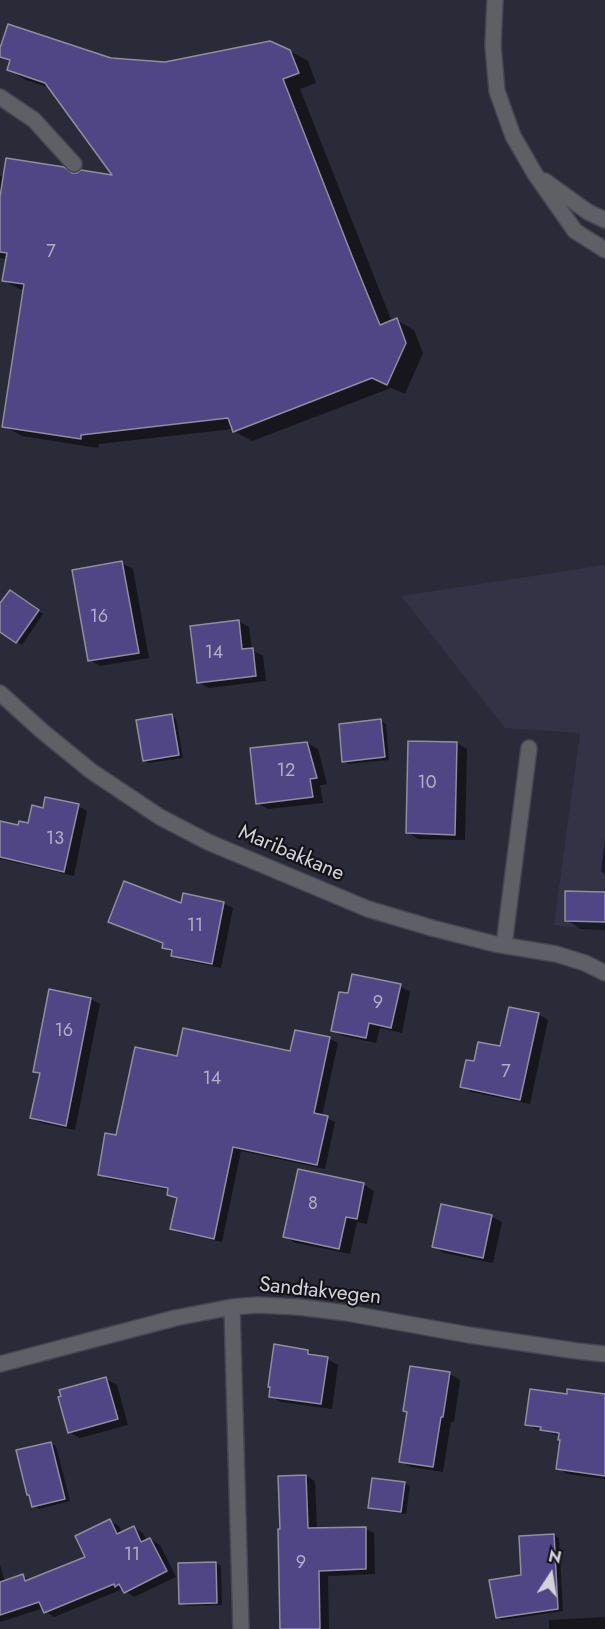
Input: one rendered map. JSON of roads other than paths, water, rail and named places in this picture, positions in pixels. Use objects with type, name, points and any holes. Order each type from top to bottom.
[{"type":"street","points":[[495,0],[493,46],[497,91],[513,136],[535,174],[575,231],[605,250]]},
{"type":"street","points":[[0,97],[33,120],[74,164]]},
{"type":"street","points":[[535,174],[588,212],[605,220]]},
{"type":"street","name":"Maribakkane","points":[[0,693],[91,771],[160,817],[199,837],[368,909],[432,928],[504,945],[556,954],[585,963],[605,974]]},
{"type":"street","points":[[504,945],[529,748]]},
{"type":"street","name":"Sandtakvegen","points":[[0,1364],[175,1318],[232,1307],[258,1305],[347,1313],[469,1335],[605,1354]]},
{"type":"street","points":[[232,1307],[241,1629]]}]
